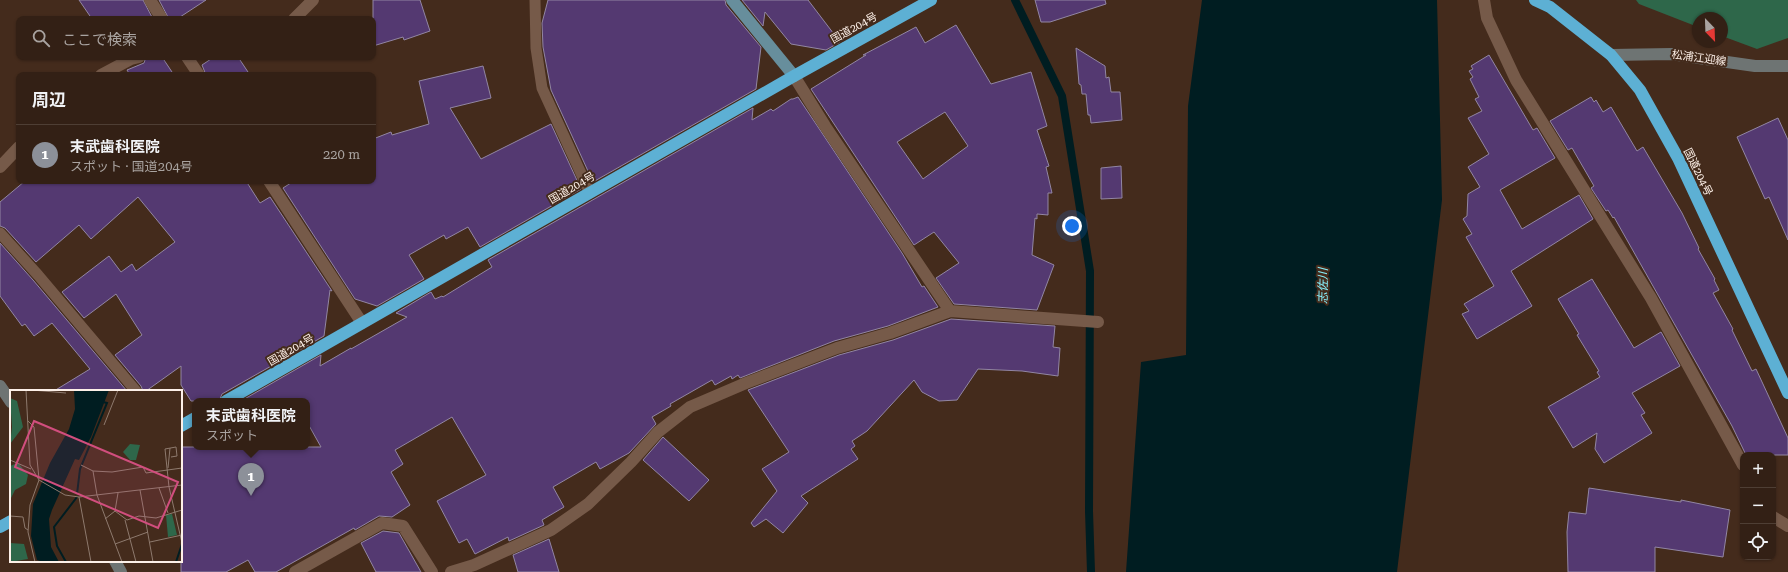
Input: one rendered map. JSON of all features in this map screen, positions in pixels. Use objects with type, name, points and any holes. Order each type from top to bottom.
[{"type":"highway","name":"国道204号","points":[[231,398],[290,366],[362,323],[794,76],[931,0]]},
{"type":"highway","name":"国道204号","points":[[1535,0],[1550,7],[1611,55],[1640,90],[1678,158],[1788,393]]},
{"type":"highway","points":[[182,425],[192,420]]},
{"type":"highway","points":[[0,527],[10,522]]},
{"type":"main road","points":[[732,0],[794,76]]},
{"type":"main road","name":"松浦江迎線","points":[[1611,55],[1671,54],[1755,66],[1788,66]]},
{"type":"main road","points":[[0,386],[10,401]]},
{"type":"main road","points":[[116,562],[121,572]]},
{"type":"street","points":[[150,0],[160,16]]},
{"type":"street","points":[[297,16],[313,0]]},
{"type":"street","points":[[1484,0],[1487,18],[1516,80],[1651,298],[1740,461]]},
{"type":"street","points":[[107,72],[129,60]]},
{"type":"street","points":[[189,60],[197,72]]},
{"type":"street","points":[[794,76],[825,126],[950,311]]},
{"type":"street","points":[[0,167],[16,150]]},
{"type":"street","points":[[271,184],[362,323]]},
{"type":"street","points":[[451,572],[474,565],[551,530],[588,504],[631,462],[658,432],[690,407],[746,383],[837,348],[890,333],[950,311],[1098,322]]},
{"type":"street","points":[[1776,519],[1788,526]]},
{"type":"street","points":[[295,572],[382,523],[403,526],[432,572]]},
{"type":"lane","points":[[535,0],[536,48],[542,88],[590,193]]},
{"type":"lane","points":[[0,233],[38,275],[135,390]]},
{"type":"green space","points":[[1636,0],[1788,0],[1788,38],[1757,49],[1728,38],[1728,12],[1692,12],[1692,25],[1639,4]]},
{"type":"water","name":"志佐川","points":[[1202,0],[1437,0],[1442,200],[1397,572],[1126,572],[1141,362],[1186,355],[1188,106]]},
{"type":"building","points":[[79,0],[143,0],[151,16],[90,16]]},
{"type":"building","points":[[159,0],[206,0],[182,16],[167,16]]},
{"type":"building","points":[[373,0],[420,0],[430,31],[404,40],[403,37],[376,45],[376,16],[373,16]]},
{"type":"building","points":[[548,0],[725,0],[726,5],[761,47],[756,89],[593,182],[551,90],[543,47],[542,23]]},
{"type":"building","points":[[742,0],[808,0],[840,42],[826,50],[791,44],[765,12],[763,26]]},
{"type":"building","points":[[1035,0],[1105,0],[1106,4],[1050,22],[1041,22]]},
{"type":"building","points":[[956,25],[991,84],[1031,72],[1047,126],[1037,130],[1049,166],[1046,167],[1052,193],[1048,193],[1048,215],[1037,214],[1037,219],[1035,218],[1032,255],[1054,265],[1037,310],[954,304],[936,278],[959,263],[934,232],[914,245],[811,89],[866,55],[863,55],[916,27],[925,43]],"holes":[[[945,112],[968,146],[923,179],[897,142]]]},
{"type":"building","points":[[1076,48],[1105,66],[1106,78],[1109,77],[1111,92],[1120,92],[1122,120],[1091,123],[1090,115],[1088,115],[1086,94],[1082,94],[1081,85],[1079,84]]},
{"type":"building","points":[[1489,55],[1533,130],[1537,128],[1555,158],[1500,190],[1522,229],[1579,195],[1593,219],[1511,271],[1532,306],[1477,339],[1462,314],[1469,311],[1464,304],[1494,286],[1466,237],[1472,234],[1463,219],[1467,216],[1468,194],[1480,187],[1468,167],[1489,154],[1468,118],[1482,111],[1475,99],[1479,97],[1470,79],[1473,77],[1469,71],[1473,69],[1471,66]]},
{"type":"building","points":[[145,60],[164,60],[172,72],[128,72],[127,70],[144,63]]},
{"type":"building","points":[[210,60],[240,60],[248,72],[205,72],[202,65]]},
{"type":"building","points":[[483,66],[491,98],[450,108],[481,159],[551,124],[581,189],[480,247],[468,227],[446,239],[444,235],[409,255],[424,279],[377,306],[355,299],[283,188],[289,184],[376,184],[376,138],[391,132],[392,135],[429,124],[419,81]]},
{"type":"building","points":[[798,97],[902,253],[922,287],[924,286],[938,307],[888,326],[834,341],[740,378],[738,375],[732,379],[731,376],[715,385],[712,380],[670,404],[671,406],[652,417],[656,424],[629,453],[600,469],[596,462],[553,487],[564,507],[542,520],[544,525],[509,541],[508,537],[475,554],[467,539],[459,543],[437,501],[486,475],[452,417],[395,450],[403,464],[391,472],[410,505],[392,517],[379,516],[355,530],[354,528],[276,572],[255,572],[248,560],[226,572],[181,572],[182,447],[192,447],[192,450],[310,450],[310,447],[321,447],[310,427],[310,398],[246,398],[321,355],[320,366],[407,317],[396,313],[431,292],[435,299],[442,296],[443,297],[492,267],[488,260],[753,108],[752,120],[771,109],[773,111]]},
{"type":"building","points":[[1591,97],[1594,102],[1596,100],[1603,112],[1611,107],[1637,151],[1643,147],[1682,213],[1699,248],[1698,249],[1715,279],[1714,280],[1719,290],[1713,293],[1733,329],[1732,330],[1752,371],[1756,369],[1788,438],[1788,455],[1776,455],[1776,452],[1745,452],[1732,426],[1614,217],[1613,218],[1608,210],[1606,211],[1591,188],[1594,186],[1572,148],[1568,150],[1550,121]]},
{"type":"building","points":[[1778,118],[1788,140],[1788,240],[1769,197],[1765,199],[1737,137]]},
{"type":"building","points":[[1121,166],[1122,198],[1101,199],[1101,168]]},
{"type":"building","points":[[21,184],[248,184],[260,203],[270,197],[332,291],[330,290],[324,336],[222,394],[220,398],[192,398],[191,401],[181,385],[181,366],[147,390],[143,390],[141,386],[115,355],[142,335],[116,294],[84,318],[62,292],[109,256],[121,272],[132,264],[136,271],[175,242],[138,197],[91,239],[79,225],[36,262],[5,228],[0,226],[0,202]]},
{"type":"building","points":[[0,243],[126,390],[56,390],[90,369],[52,323],[34,336],[25,324],[22,326],[0,296]]},
{"type":"building","points":[[1592,279],[1634,348],[1661,332],[1680,366],[1632,393],[1645,413],[1641,415],[1652,433],[1604,463],[1595,449],[1597,433],[1573,448],[1548,407],[1600,377],[1597,372],[1599,371],[1577,335],[1579,334],[1558,299]]},
{"type":"building","points":[[951,319],[1055,326],[1053,347],[1060,348],[1058,376],[1022,371],[978,369],[957,400],[939,401],[922,392],[914,380],[867,431],[852,441],[855,446],[851,449],[858,459],[801,496],[808,503],[783,533],[766,519],[754,527],[751,523],[777,491],[762,469],[789,452],[748,390],[839,355],[893,340]]},
{"type":"building","points":[[663,437],[709,480],[689,501],[643,460]]},
{"type":"building","points":[[1589,488],[1681,502],[1681,500],[1730,510],[1723,557],[1655,547],[1655,572],[1568,572],[1567,532],[1569,512],[1586,514]]},
{"type":"building","points":[[383,531],[399,533],[421,572],[376,572],[361,543]]},
{"type":"building","points":[[549,539],[559,572],[518,572],[513,555]]},
{"type":"waterway","points":[[1015,0],[1062,96],[1090,271],[1089,511],[1091,572]]},
{"type":"place","name":"末武歯科医院","points":[[251,496]]}]
